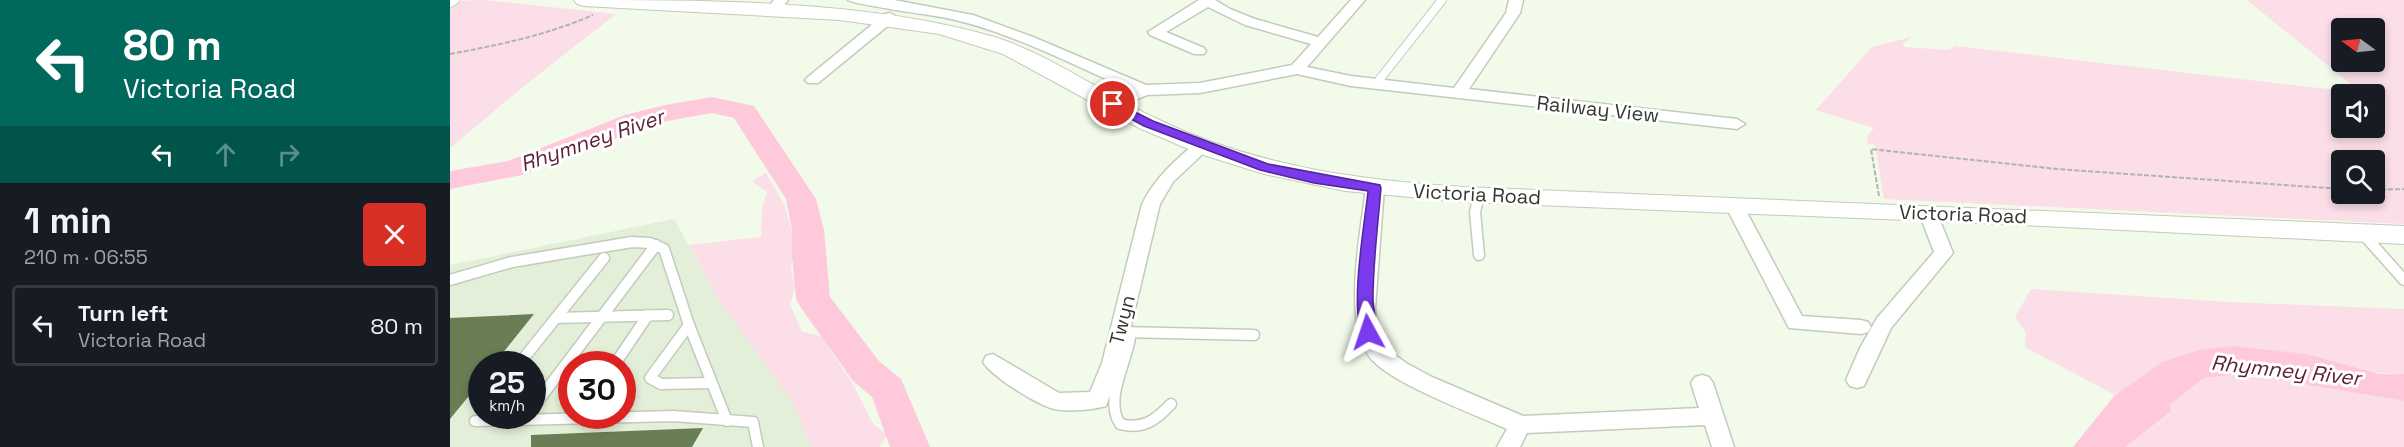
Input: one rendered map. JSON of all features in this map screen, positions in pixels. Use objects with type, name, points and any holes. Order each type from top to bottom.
[{"type":"main road","name":"Victoria Road","points":[[584,0],[613,3],[886,6],[991,42],[1067,78],[1148,124],[1203,146],[1264,167],[1314,179],[1375,188],[1479,196],[1882,211],[2404,235]]},
{"type":"street","points":[[855,0],[968,18],[1028,40],[1144,90]]},
{"type":"street","points":[[1113,104],[1144,90],[1200,88],[1297,69],[1358,0]]},
{"type":"street","points":[[1458,94],[1513,13],[1516,0]]},
{"type":"street","points":[[1199,51],[1155,32],[1207,1],[1225,12],[1250,22],[1320,42]]},
{"type":"street","points":[[813,80],[886,6]]},
{"type":"street","name":"Railway View","points":[[1297,69],[1350,81],[1737,124]]},
{"type":"street","points":[[1067,78],[1123,80]]},
{"type":"street","name":"Twyn","points":[[993,362],[1023,383],[1056,401],[1098,400],[1112,363],[1151,204],[1158,188],[1176,167],[1203,146]]},
{"type":"street","points":[[1375,188],[1365,309],[1368,332],[1379,354],[1425,383],[1521,425],[1713,416]]},
{"type":"street","points":[[1734,205],[1796,323],[1861,327]]},
{"type":"street","points":[[1857,380],[1870,348],[1884,323],[1944,253],[1928,213]]},
{"type":"street","points":[[1702,383],[1723,447]]},
{"type":"street","points":[[1508,447],[1521,425]]},
{"type":"lane","points":[[450,3],[455,0]]},
{"type":"lane","points":[[1376,84],[1442,0]]},
{"type":"lane","points":[[1479,196],[1475,212],[1479,255]]},
{"type":"lane","points":[[2362,233],[2404,280]]},
{"type":"lane","points":[[450,280],[512,262],[621,244],[650,243],[664,249],[689,325],[726,420]]},
{"type":"lane","points":[[546,391],[656,245]]},
{"type":"lane","points":[[529,351],[604,258]]},
{"type":"lane","points":[[624,351],[648,315]]},
{"type":"lane","points":[[556,318],[668,315]]},
{"type":"lane","points":[[689,325],[650,378],[662,384],[711,382]]},
{"type":"lane","points":[[1119,332],[1254,335]]},
{"type":"lane","points":[[1119,332],[1130,338],[1130,348],[1114,396],[1113,406],[1119,423],[1125,427],[1144,425],[1160,416],[1171,404]]},
{"type":"lane","points":[[546,417],[673,416],[753,422],[758,447]]},
{"type":"path","points":[[450,54],[497,45],[565,27],[613,3]]},
{"type":"path","points":[[1882,211],[1871,149],[2057,170],[2331,188]]},
{"type":"path","points":[[2385,190],[2404,189]]},
{"type":"shaded area","points":[[484,0],[616,14],[450,148],[450,1]]},
{"type":"shaded area","points":[[2247,0],[2404,0],[2404,224],[1884,199],[1875,145],[1867,143],[1868,135],[1874,128],[1816,110],[1872,47],[1912,37],[1903,43],[1904,47],[1949,50],[1955,46],[2331,89],[2331,138],[2385,138],[2385,84],[2351,84],[2336,72],[2385,72],[2385,18],[2331,18],[2331,68]]},
{"type":"shaded area","points":[[766,173],[785,206],[795,244],[791,268],[795,288],[790,305],[802,332],[821,336],[852,383],[873,424],[888,435],[879,447],[812,447],[791,400],[721,303],[689,245],[761,237],[762,208],[767,192],[752,181]]},
{"type":"shaded area","points":[[674,219],[721,303],[791,400],[812,447],[450,447],[450,265]]},
{"type":"shaded area","points":[[2031,289],[2228,302],[2404,309],[2404,374],[2162,362],[2115,395],[2025,347],[2026,333],[2015,317]]},
{"type":"shaded area","points":[[2244,374],[2404,401],[2404,447],[2125,447],[2171,413],[2170,405],[2203,378]]},
{"type":"water","points":[[2232,346],[2306,354],[2379,374],[2404,374],[2404,401],[2244,374],[2203,378],[2170,405],[2171,412],[2125,447],[2073,447],[2115,395],[2162,362],[2199,350]]},
{"type":"building","points":[[534,314],[504,351],[468,351],[468,397],[450,419],[450,318]]},
{"type":"building","points":[[703,428],[692,447],[531,447],[531,435]]},
{"type":"waterway","name":"Rhymney River","points":[[450,180],[512,169],[635,121],[665,113],[712,105],[744,112],[801,199],[808,230],[808,255],[813,299],[866,371],[888,389],[910,447]]},
{"type":"route","points":[[1113,104],[1148,124],[1264,167],[1314,179],[1375,188],[1366,276],[1365,309],[1368,332]]}]
